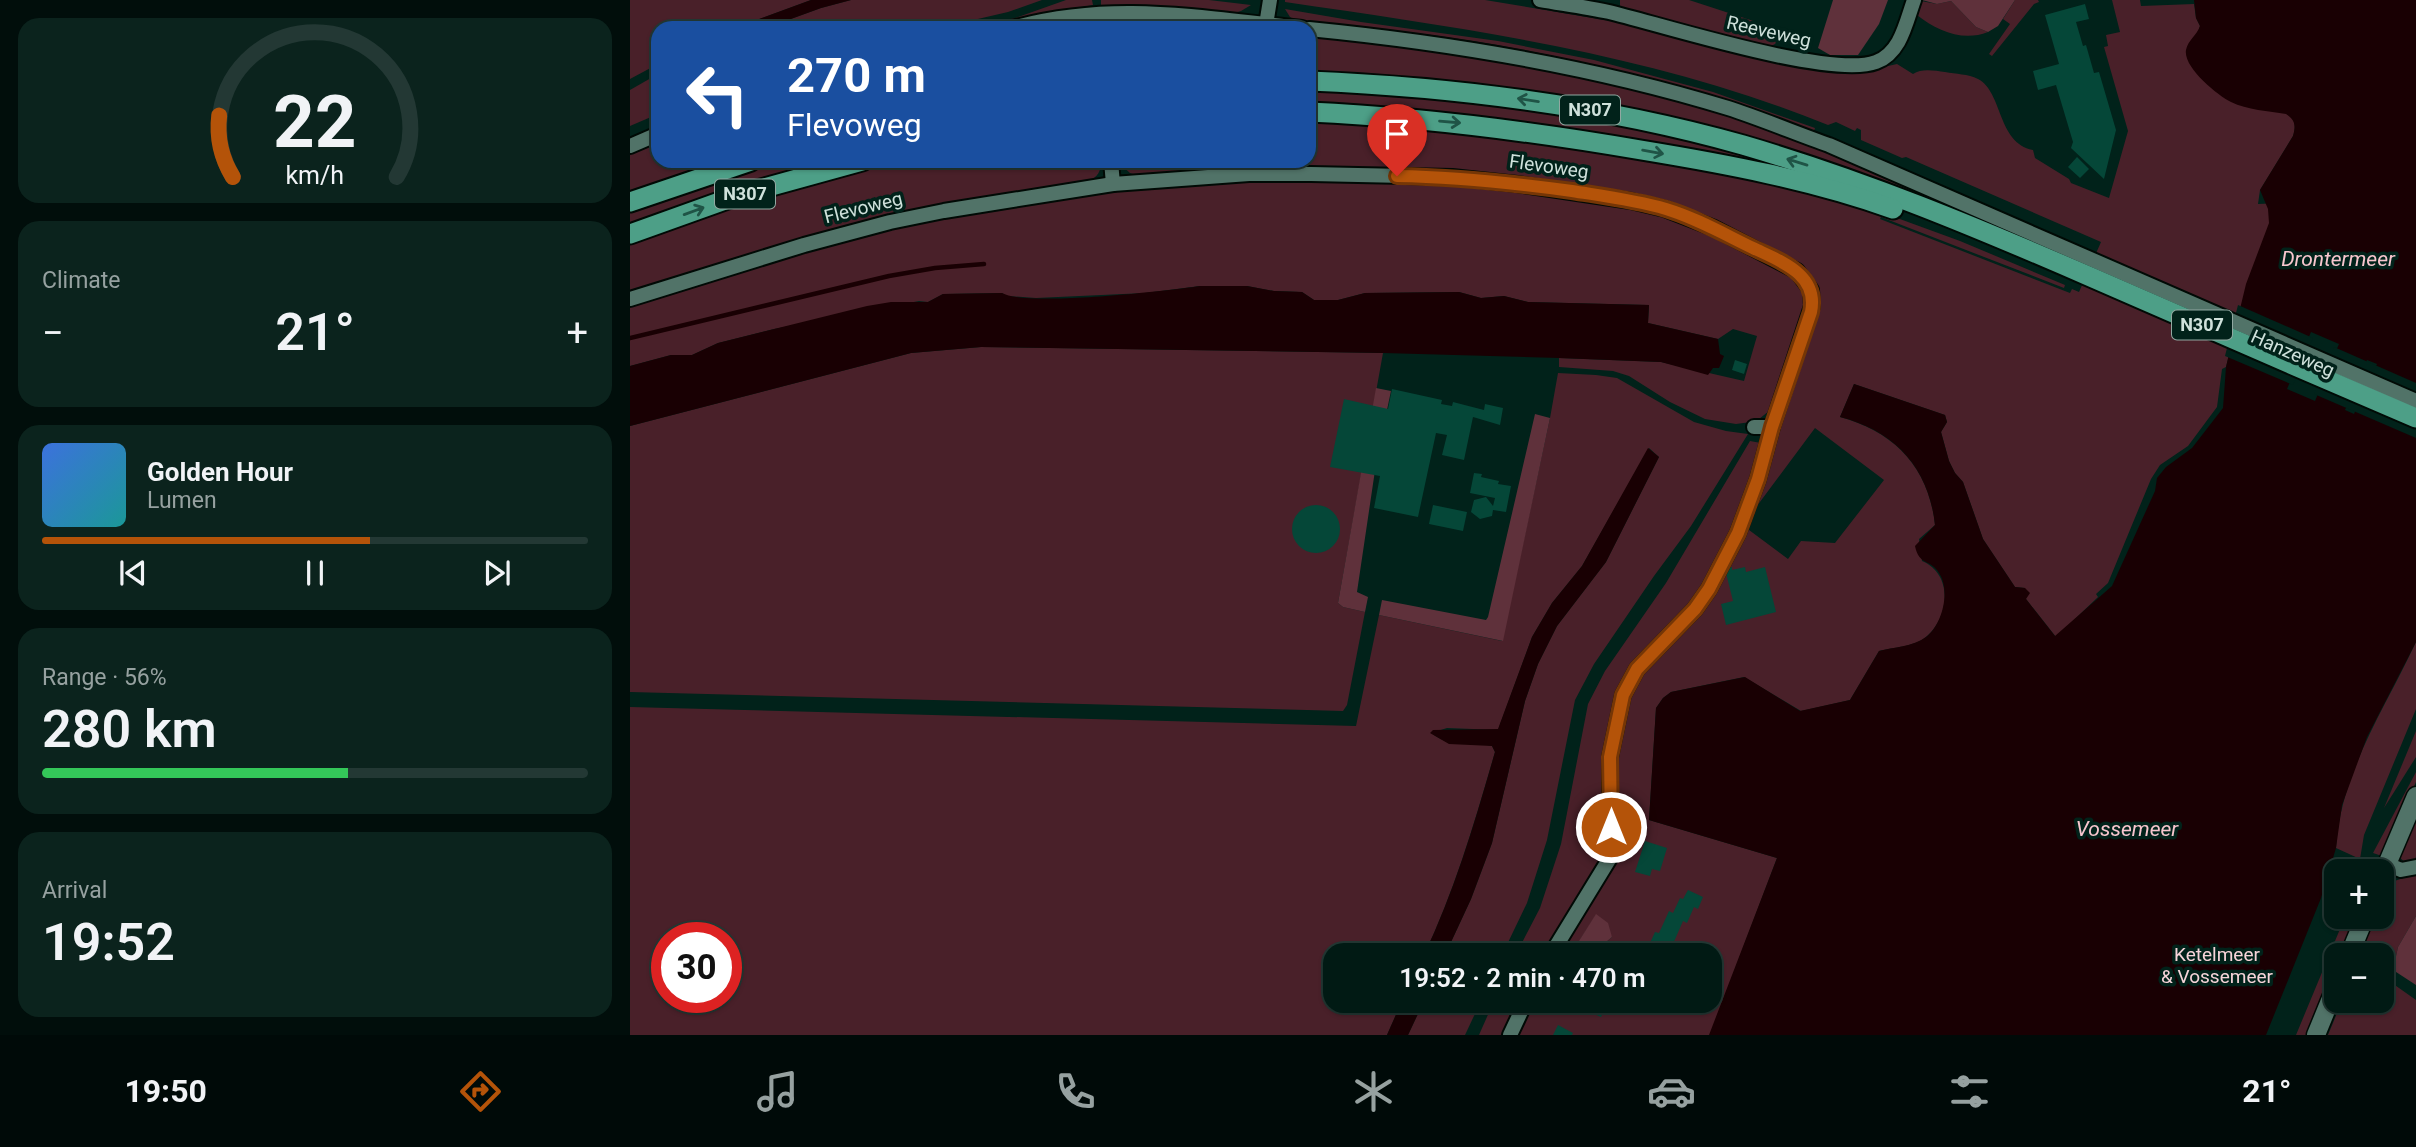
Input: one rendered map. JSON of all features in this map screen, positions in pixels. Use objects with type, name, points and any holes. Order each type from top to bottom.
[{"type":"highway","name":"N307","points":[[1316,81],[1391,85],[1517,98],[1616,114],[1675,128],[1742,145],[1862,184],[2080,271]]},
{"type":"highway","name":"Flevoweg","points":[[1316,113],[1470,124],[1691,158],[1782,177],[1872,202],[2080,271]]},
{"type":"highway","name":"N307","points":[[630,202],[730,168]]},
{"type":"highway","name":"N307","points":[[630,234],[740,195],[837,168]]},
{"type":"highway","name":"Hanzeweg","points":[[2080,271],[2416,418]]},
{"type":"highway","name":"Hanzeweg","points":[[2080,271],[2416,431]]},
{"type":"street","points":[[1266,21],[1270,0]]},
{"type":"street","name":"Reeveweg","points":[[1540,0],[1607,12],[1783,56],[1850,66],[1879,62],[1889,54],[1899,42],[1914,0]]},
{"type":"street","points":[[1039,21],[1098,21],[1162,12],[1240,21]]},
{"type":"street","points":[[1316,30],[1527,58],[1609,76],[1731,109],[1829,145],[2080,271]]},
{"type":"street","points":[[630,146],[651,137]]},
{"type":"street","points":[[1111,168],[1112,184]]},
{"type":"street","name":"Flevoweg","points":[[630,299],[804,245],[890,222],[1007,199],[1112,184],[1249,174],[1452,177],[1631,201],[1691,218],[1797,271],[1811,290],[1811,312],[1772,427],[1758,479],[1740,527],[1709,589],[1695,609],[1637,669],[1623,695],[1610,757],[1610,858],[1558,943]]},
{"type":"street","name":"Hanzeweg","points":[[2080,271],[2416,401]]},
{"type":"street","points":[[1754,427],[1772,427]]},
{"type":"street","points":[[2391,859],[2416,796]]},
{"type":"street","points":[[2394,870],[2416,867]]},
{"type":"street","points":[[1510,1035],[1520,1013]]},
{"type":"street","points":[[2316,1035],[2325,1013]]},
{"type":"shaded area","points":[[630,0],[811,0],[754,21],[651,21],[651,68],[630,79]]},
{"type":"shaded area","points":[[851,0],[1042,0],[1008,12],[969,21],[785,21]]},
{"type":"shaded area","points":[[1066,0],[1092,0],[1093,5],[1015,21],[1002,21]]},
{"type":"shaded area","points":[[1101,0],[1209,0],[1251,5],[1230,14],[1160,6],[1101,6]]},
{"type":"shaded area","points":[[1285,0],[1485,0],[1611,21],[1794,67],[1824,71],[1866,71],[1897,64],[1913,74],[1929,70],[1970,76],[1986,85],[2006,128],[2021,145],[2033,150],[2035,158],[2069,179],[2071,183],[2109,198],[2128,131],[2104,47],[2108,46],[2106,35],[2120,32],[2112,0],[2140,0],[2141,6],[2194,4],[2200,26],[2198,32],[2416,0],[2287,114],[2295,124],[2293,136],[2260,190],[2258,204],[2281,203],[2248,283],[2226,367],[2222,369],[2217,407],[2188,446],[2160,465],[2151,479],[2108,583],[2096,594],[2098,597],[2056,637],[2026,599],[2025,588],[2015,587],[1983,539],[1963,482],[1949,461],[1941,432],[1947,422],[1945,415],[1854,384],[1840,417],[1877,432],[1893,443],[1906,455],[1925,486],[1935,525],[1919,539],[1922,561],[1939,575],[1945,596],[1944,607],[1935,628],[1922,640],[1879,651],[1850,700],[1801,711],[1744,677],[1671,692],[1656,708],[1649,820],[1777,858],[1724,998],[1772,1035],[1519,1035],[1529,1013],[1722,1013],[1722,943],[1605,943],[1612,937],[1596,915],[1578,943],[1564,943],[1615,860],[1616,767],[1621,716],[1634,680],[1699,612],[1745,527],[1788,559],[1801,541],[1835,543],[1884,480],[1815,428],[1751,514],[1816,313],[1814,289],[1807,272],[1717,223],[1570,185],[1139,176],[1124,168],[1316,168],[1316,117],[1378,120],[1687,163],[1867,207],[1960,241],[2065,285],[2064,288],[1881,217],[1880,219],[2070,293],[2072,289],[2079,292],[2101,242],[1861,140],[1861,130],[1857,128],[1855,131],[1836,122],[1828,125],[1762,100],[1628,62]]},
{"type":"shaded area","points":[[1620,0],[1689,0],[1778,29],[1782,34],[1775,44],[1769,47],[1620,9]]},
{"type":"shaded area","points":[[1833,0],[1888,0],[1879,24],[1858,55],[1830,55],[1818,48]]},
{"type":"shaded area","points":[[1922,0],[2015,0],[1998,26],[1988,32],[1976,27],[1951,1],[1937,4]]},
{"type":"shaded area","points":[[2015,0],[2039,2],[2034,4],[1992,56],[1989,54],[2010,24],[2003,19]]},
{"type":"shaded area","points":[[1921,1],[1937,4],[1951,1],[1976,27],[1988,32],[1969,36],[1933,26],[1917,15]]},
{"type":"shaded area","points":[[1285,9],[1498,41],[1594,60],[1713,92],[1815,128],[1814,131],[1671,84],[1524,50],[1382,29],[1297,21],[1290,17]]},
{"type":"shaded area","points":[[1133,16],[1178,21],[1118,21]]},
{"type":"shaded area","points":[[1316,37],[1425,50],[1540,69],[1654,94],[1711,110],[1807,144],[2064,257],[1740,139],[1316,77]]},
{"type":"shaded area","points":[[651,78],[651,117],[630,126],[630,90]]},
{"type":"shaded area","points":[[1316,88],[1525,104],[1718,144],[1844,188],[1316,108]]},
{"type":"shaded area","points":[[651,142],[651,168],[709,168],[630,195],[630,151]]},
{"type":"shaded area","points":[[742,168],[818,168],[630,227],[630,206]]},
{"type":"shaded area","points":[[856,168],[1100,168],[1095,178],[1088,181],[952,203],[630,294],[630,238]]},
{"type":"shaded area","points":[[1264,180],[1420,182],[1518,190],[1629,206],[1686,222],[1791,273],[1803,287],[1806,305],[1774,407],[1751,422],[1736,424],[1705,419],[1670,402],[1629,376],[1613,371],[1559,367],[1559,358],[1661,362],[1744,381],[1757,336],[1733,329],[1718,339],[1648,323],[1649,305],[1528,302],[1504,296],[1481,298],[1459,292],[1365,293],[1338,300],[1314,300],[1302,292],[1247,286],[1200,286],[1145,293],[1036,298],[1007,296],[1002,293],[943,294],[928,302],[919,301],[774,329],[718,343],[692,355],[671,355],[630,366],[630,305],[839,241],[932,219],[1091,192]]},
{"type":"shaded area","points":[[981,347],[1383,353],[1338,603],[1343,607],[1365,612],[1347,705],[1343,711],[630,692],[630,426],[911,353]]},
{"type":"shaded area","points":[[1558,373],[1617,378],[1694,422],[1748,434],[1691,526],[1594,664],[1575,700],[1547,840],[1527,903],[1508,943],[1451,943],[1492,843],[1525,701],[1538,664],[1557,626],[1606,562],[1659,457],[1649,448],[1582,566],[1552,603],[1532,637],[1498,730],[1447,728],[1431,733],[1455,744],[1492,746],[1495,752],[1455,880],[1429,943],[1323,943],[1323,1013],[1397,1013],[1387,1035],[630,1035],[630,707],[1356,726],[1379,615],[1502,641]]},
{"type":"shaded area","points":[[1376,388],[1391,391],[1377,457],[1357,592],[1368,597],[1365,612],[1343,607],[1338,603]]},
{"type":"shaded area","points":[[1535,414],[1550,418],[1503,641],[1379,615],[1382,600],[1486,620]]},
{"type":"shaded area","points":[[1750,441],[1761,443],[1736,526],[1690,606],[1630,665],[1621,688],[1608,847],[1553,943],[1522,943],[1540,908],[1561,844],[1588,704],[1605,671],[1666,583]]},
{"type":"shaded area","points":[[2416,642],[2416,709],[2364,835],[2360,859],[2336,848],[2346,793],[2366,742]]},
{"type":"shaded area","points":[[2416,731],[2416,757],[2384,808]]},
{"type":"shaded area","points":[[2416,772],[2416,782],[2382,856],[2373,853]]},
{"type":"shaded area","points":[[2416,815],[2416,857],[2413,862],[2407,864],[2399,857]]},
{"type":"shaded area","points":[[2416,874],[2416,916],[2398,947],[2394,965],[2394,943],[2363,943],[2368,929],[2394,929],[2394,881]]},
{"type":"shaded area","points":[[1596,914],[1608,923],[1612,937],[1605,943],[1578,943]]},
{"type":"shaded area","points":[[2416,916],[2416,985],[2394,971],[2398,947]]},
{"type":"shaded area","points":[[2340,929],[2352,929],[2347,943],[2334,943]]},
{"type":"shaded area","points":[[2324,968],[2324,999],[2310,1035],[2296,1035]]},
{"type":"shaded area","points":[[2394,984],[2416,1000],[2416,1035],[2328,1035],[2337,1013],[2394,1013]]},
{"type":"shaded area","points":[[1418,1013],[1475,1013],[1465,1035],[1408,1035]]},
{"type":"shaded area","points":[[1489,1013],[1518,1013],[1508,1035],[1479,1035]]},
{"type":"water","points":[[811,0],[851,0],[785,21],[754,21]]},
{"type":"water","name":"Vossemeer","points":[[2194,0],[2416,0],[2416,642],[2367,737],[2342,805],[2333,859],[2324,859],[2324,888],[2321,898],[2266,1035],[1709,1035],[1717,1013],[1722,1013],[1722,1001],[1777,858],[1649,820],[1656,708],[1671,692],[1745,677],[1800,711],[1850,700],[1879,651],[1909,645],[1932,632],[1943,607],[1943,580],[1936,569],[1919,557],[1915,546],[1935,525],[1931,505],[1917,469],[1893,442],[1860,423],[1840,417],[1854,384],[1945,415],[1947,422],[1941,432],[1949,461],[1963,482],[1983,539],[2015,587],[2025,588],[2030,593],[2026,599],[2055,636],[2112,586],[2155,491],[2157,478],[2166,467],[2192,448],[2223,408],[2226,367],[2246,284],[2269,223],[2268,209],[2260,190],[2293,136],[2293,121],[2286,114],[2237,105],[2218,93],[2195,72],[2186,57],[2186,50],[2200,26]],"holes":[[[2311,332],[2339,344],[2315,401],[2287,389]],[[2367,360],[2377,364],[2354,414],[2345,410]]]},
{"type":"water","points":[[1200,286],[1247,286],[1302,292],[1314,300],[1338,300],[1365,293],[1459,292],[1481,298],[1504,296],[1528,302],[1649,305],[1648,323],[1718,339],[1720,354],[1724,356],[1719,368],[1713,368],[1708,375],[1661,362],[1559,358],[981,347],[911,353],[630,426],[630,366],[671,355],[692,355],[718,343],[867,306],[891,302],[928,302],[943,294],[1002,293],[1038,299],[1129,294]]},
{"type":"water","points":[[1648,448],[1659,457],[1606,562],[1557,626],[1538,664],[1525,701],[1492,843],[1471,899],[1451,943],[1429,943],[1455,881],[1495,752],[1492,746],[1449,744],[1430,733],[1433,730],[1498,729],[1532,637],[1552,603],[1582,566]]},
{"type":"water","points":[[1397,1013],[1418,1013],[1408,1035],[1387,1035]]},
{"type":"pier","points":[[2238,305],[2313,338],[2293,385],[2225,356]]},
{"type":"pier","points":[[2334,347],[2416,383],[2416,438],[2314,394]]},
{"type":"building","points":[[2085,4],[2089,19],[2076,22],[2094,73],[2099,72],[2116,130],[2104,179],[2071,148],[2073,142],[2056,85],[2038,90],[2033,71],[2059,64],[2045,15]]},
{"type":"building","points":[[2077,157],[2089,169],[2080,178],[2068,167]]},
{"type":"building","points":[[1735,360],[1747,364],[1744,374],[1732,370]]},
{"type":"building","points":[[1392,389],[1442,400],[1441,404],[1452,406],[1453,402],[1484,410],[1485,404],[1503,408],[1500,425],[1473,417],[1464,460],[1442,455],[1447,435],[1436,433],[1418,517],[1374,508],[1380,476],[1330,467],[1344,399],[1388,409]]},
{"type":"building","points":[[1474,473],[1499,481],[1498,484],[1511,486],[1506,512],[1493,510],[1492,516],[1480,519],[1471,512],[1474,500],[1486,497],[1493,506],[1495,498],[1470,493]]},
{"type":"building","points":[[1316,505],[1325,506],[1333,512],[1339,520],[1339,538],[1333,546],[1325,552],[1316,553],[1307,552],[1299,546],[1293,538],[1292,529],[1293,520],[1299,512],[1307,506]]},
{"type":"building","points":[[1433,505],[1467,512],[1463,531],[1429,524]]},
{"type":"building","points":[[1732,567],[1732,570],[1745,567],[1746,572],[1765,567],[1776,612],[1726,625],[1721,604],[1733,601],[1725,569]]},
{"type":"building","points":[[1645,841],[1667,848],[1660,871],[1652,869],[1650,876],[1635,872]]},
{"type":"building","points":[[1688,890],[1703,897],[1698,909],[1694,907],[1687,923],[1683,921],[1673,943],[1650,943],[1655,932],[1659,933],[1669,911],[1673,913],[1680,898],[1683,899]]},
{"type":"building","points":[[1558,1025],[1573,1033],[1572,1035],[1553,1035]]},
{"type":"waterway","points":[[630,338],[889,276],[935,268],[984,264]]},
{"type":"route","points":[[1397,176],[1452,177],[1517,184],[1597,195],[1665,209],[1714,228],[1790,267],[1802,276],[1811,290],[1811,312],[1738,533],[1709,589],[1695,609],[1637,669],[1623,695],[1610,757],[1611,827]]},
{"type":"water label","name":"Drontermeer","points":[[2338,259]]},
{"type":"park label","name":"Ketelmeer & Vossemeer","points":[[2217,965]]}]
